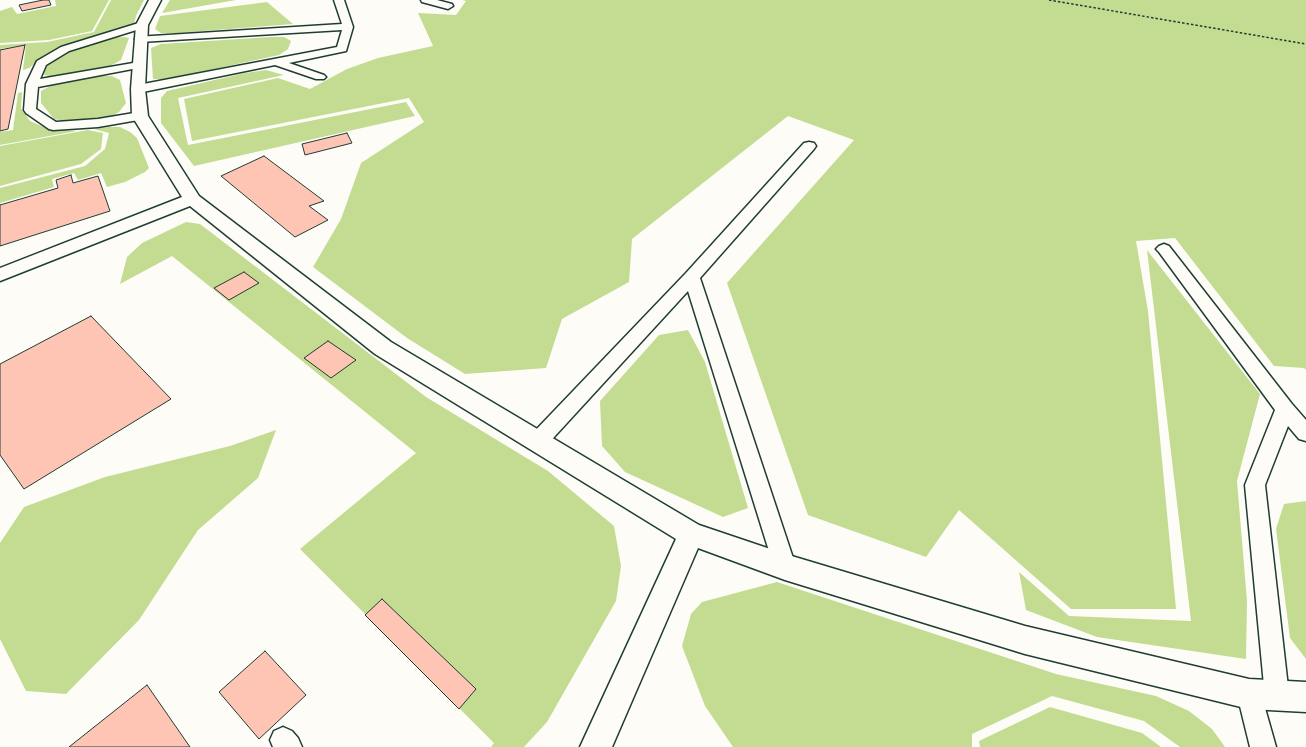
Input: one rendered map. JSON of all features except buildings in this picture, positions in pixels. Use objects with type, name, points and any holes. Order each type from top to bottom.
[{"type":"street","points":[[155,0],[141,32],[138,89],[140,116],[192,200],[383,348],[537,442],[691,534],[785,567],[1025,640],[1249,694],[1306,697]]},
{"type":"street","points":[[0,274],[192,200]]},
{"type":"street","points":[[596,747],[691,534]]},
{"type":"lane","points":[[138,89],[342,49],[348,27],[339,0]]},
{"type":"lane","points":[[426,0],[448,6]]},
{"type":"lane","points":[[140,116],[98,124],[53,126],[30,110],[32,84],[41,63],[65,49],[141,32],[348,27]]},
{"type":"lane","points":[[276,62],[320,77]]},
{"type":"lane","points":[[32,84],[139,64]]},
{"type":"lane","points":[[537,442],[692,277],[809,146]]},
{"type":"lane","points":[[1164,249],[1285,409],[1306,433]]},
{"type":"lane","points":[[692,277],[785,567]]},
{"type":"lane","points":[[1278,696],[1255,485],[1285,409]]},
{"type":"lane","points":[[1249,694],[1263,747]]},
{"type":"path","points":[[1049,0],[1306,44]]},
{"type":"green space","points":[[55,0],[109,0],[92,31],[49,40],[0,43],[0,11],[12,7],[17,14],[56,6]]},
{"type":"green space","points":[[111,0],[144,0],[136,16],[134,24],[96,35],[60,48],[48,54],[29,68],[23,70],[26,45],[0,49],[0,45],[47,42],[94,32]]},
{"type":"green space","points":[[170,0],[236,0],[162,13]]},
{"type":"green space","points":[[462,0],[1306,0],[1306,370],[1304,368],[1274,366],[1175,238],[1136,241],[1148,311],[1176,609],[1071,609],[959,510],[926,557],[808,515],[727,283],[854,140],[788,116],[632,239],[629,282],[562,319],[546,368],[465,374],[407,338],[313,267],[341,219],[361,163],[424,122],[409,98],[192,141],[184,99],[278,78],[310,89],[347,69],[378,58],[433,46],[418,13],[456,15],[466,1]]},
{"type":"green space","points":[[267,2],[293,24],[178,33],[161,33],[155,29],[160,16]]},
{"type":"green space","points":[[284,37],[291,41],[288,49],[279,55],[187,75],[153,79],[151,48],[161,44]]},
{"type":"green space","points":[[110,38],[129,38],[121,60],[110,66],[58,76],[48,76],[42,74],[47,64],[65,53]]},
{"type":"green space","points":[[266,70],[284,75],[178,98],[188,145],[406,102],[415,116],[194,166],[161,123],[161,98],[167,91],[245,73]]},
{"type":"green space","points":[[92,76],[112,76],[120,80],[126,103],[119,112],[108,118],[69,122],[54,119],[41,103],[41,91],[52,85]]},
{"type":"green space","points":[[22,92],[21,108],[30,121],[48,129],[77,131],[0,145],[0,132],[13,130],[18,93]]},
{"type":"green space","points":[[120,127],[130,132],[137,138],[149,168],[145,172],[125,182],[107,187],[101,173],[78,180],[74,173],[52,179],[54,187],[0,203],[0,188],[85,166],[105,149],[109,133],[94,129]]},
{"type":"green space","points":[[88,130],[103,133],[101,149],[81,164],[0,186],[0,146]]},
{"type":"green space","points":[[186,222],[200,224],[426,397],[548,471],[614,526],[621,566],[616,601],[547,722],[524,747],[491,747],[494,743],[300,549],[416,453],[172,256],[120,284],[127,257],[142,243]]},
{"type":"green space","points":[[1147,250],[1260,394],[1237,481],[1247,601],[1246,659],[1097,637],[1026,610],[1019,572],[1069,616],[1191,621]]},
{"type":"green space","points":[[688,330],[705,362],[748,508],[723,517],[625,472],[602,446],[600,401],[659,335]]},
{"type":"green space","points":[[276,430],[258,478],[198,530],[139,620],[66,694],[26,691],[0,639],[0,543],[24,507],[105,477],[230,446]]},
{"type":"green space","points":[[1306,501],[1306,659],[1290,638],[1276,529],[1284,504]]},
{"type":"green space","points":[[777,582],[1056,674],[1156,696],[1189,711],[1212,729],[1225,747],[1180,747],[1144,721],[1052,696],[972,734],[972,747],[733,747],[705,706],[682,646],[691,614],[702,602]]},
{"type":"green space","points":[[1050,707],[1142,733],[1161,747],[980,747],[979,741]]}]
